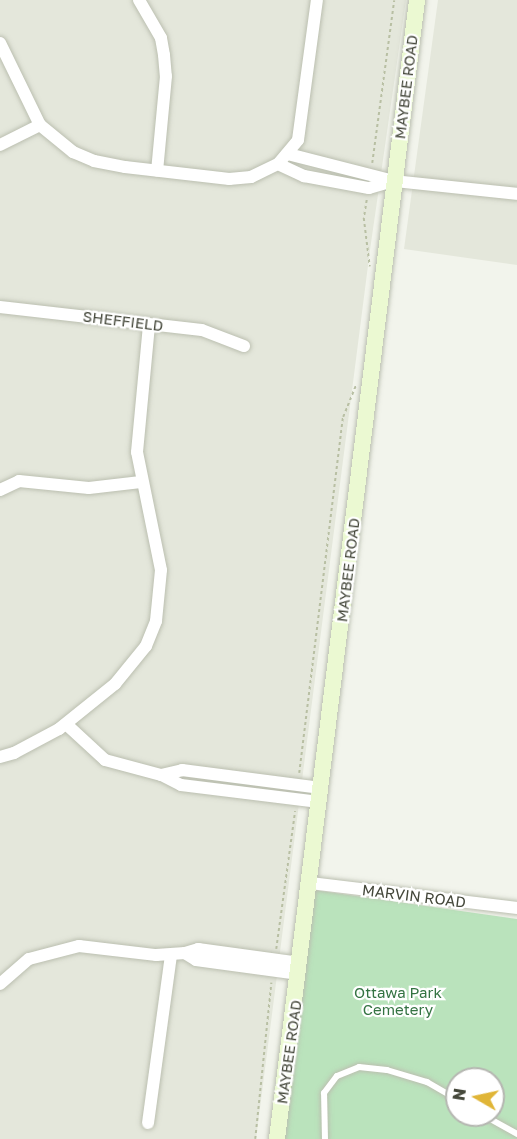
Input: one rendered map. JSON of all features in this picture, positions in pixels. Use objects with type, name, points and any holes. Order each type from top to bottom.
[{"type":"main road","name":"MAYBEE ROAD","points":[[277,1139],[300,968],[417,0]]},
{"type":"street","points":[[139,0],[161,38],[166,75],[157,171]]},
{"type":"street","points":[[0,43],[40,125],[56,141],[94,161],[157,171],[229,178],[252,177],[278,164],[298,140],[303,121],[317,0]]},
{"type":"street","points":[[0,145],[40,125]]},
{"type":"street","points":[[288,154],[324,164],[371,172],[394,181],[517,194]]},
{"type":"street","points":[[278,164],[321,180],[369,188],[394,181]]},
{"type":"street","points":[[321,180],[324,164]]},
{"type":"street","name":"SHEFFIELD","points":[[0,307],[202,330],[244,346]]},
{"type":"street","points":[[0,757],[38,742],[66,724],[115,684],[146,646],[156,621],[161,570],[141,482],[137,452],[149,325]]},
{"type":"street","points":[[0,490],[20,481],[90,488],[141,482]]},
{"type":"street","points":[[66,724],[105,760],[161,775],[181,785],[296,800],[320,795]]},
{"type":"street","points":[[161,775],[182,770],[297,784],[320,795]]},
{"type":"street","points":[[231,791],[232,776]]},
{"type":"street","name":"MARVIN ROAD","points":[[310,884],[517,908]]},
{"type":"street","points":[[0,984],[29,960],[80,946],[171,956],[198,949],[235,959],[300,968]]},
{"type":"street","points":[[148,1123],[171,956]]},
{"type":"lane","points":[[325,1139],[324,1092],[337,1076],[359,1067],[387,1070],[427,1082],[445,1092]]},
{"type":"path","points":[[371,172],[394,0]]},
{"type":"path","points":[[369,188],[364,219],[370,274]]},
{"type":"path","points":[[297,784],[343,417],[357,381]]},
{"type":"path","points":[[255,1139],[273,964],[284,908],[296,800]]},
{"type":"shaded area","points":[[0,0],[406,0],[370,250],[256,1139],[0,1139]]},
{"type":"shaded area","points":[[438,0],[517,0],[517,265],[404,249]]},
{"type":"green space","name":"Ottawa Park Cemetery","points":[[314,890],[517,919],[517,1139],[282,1139]]}]
